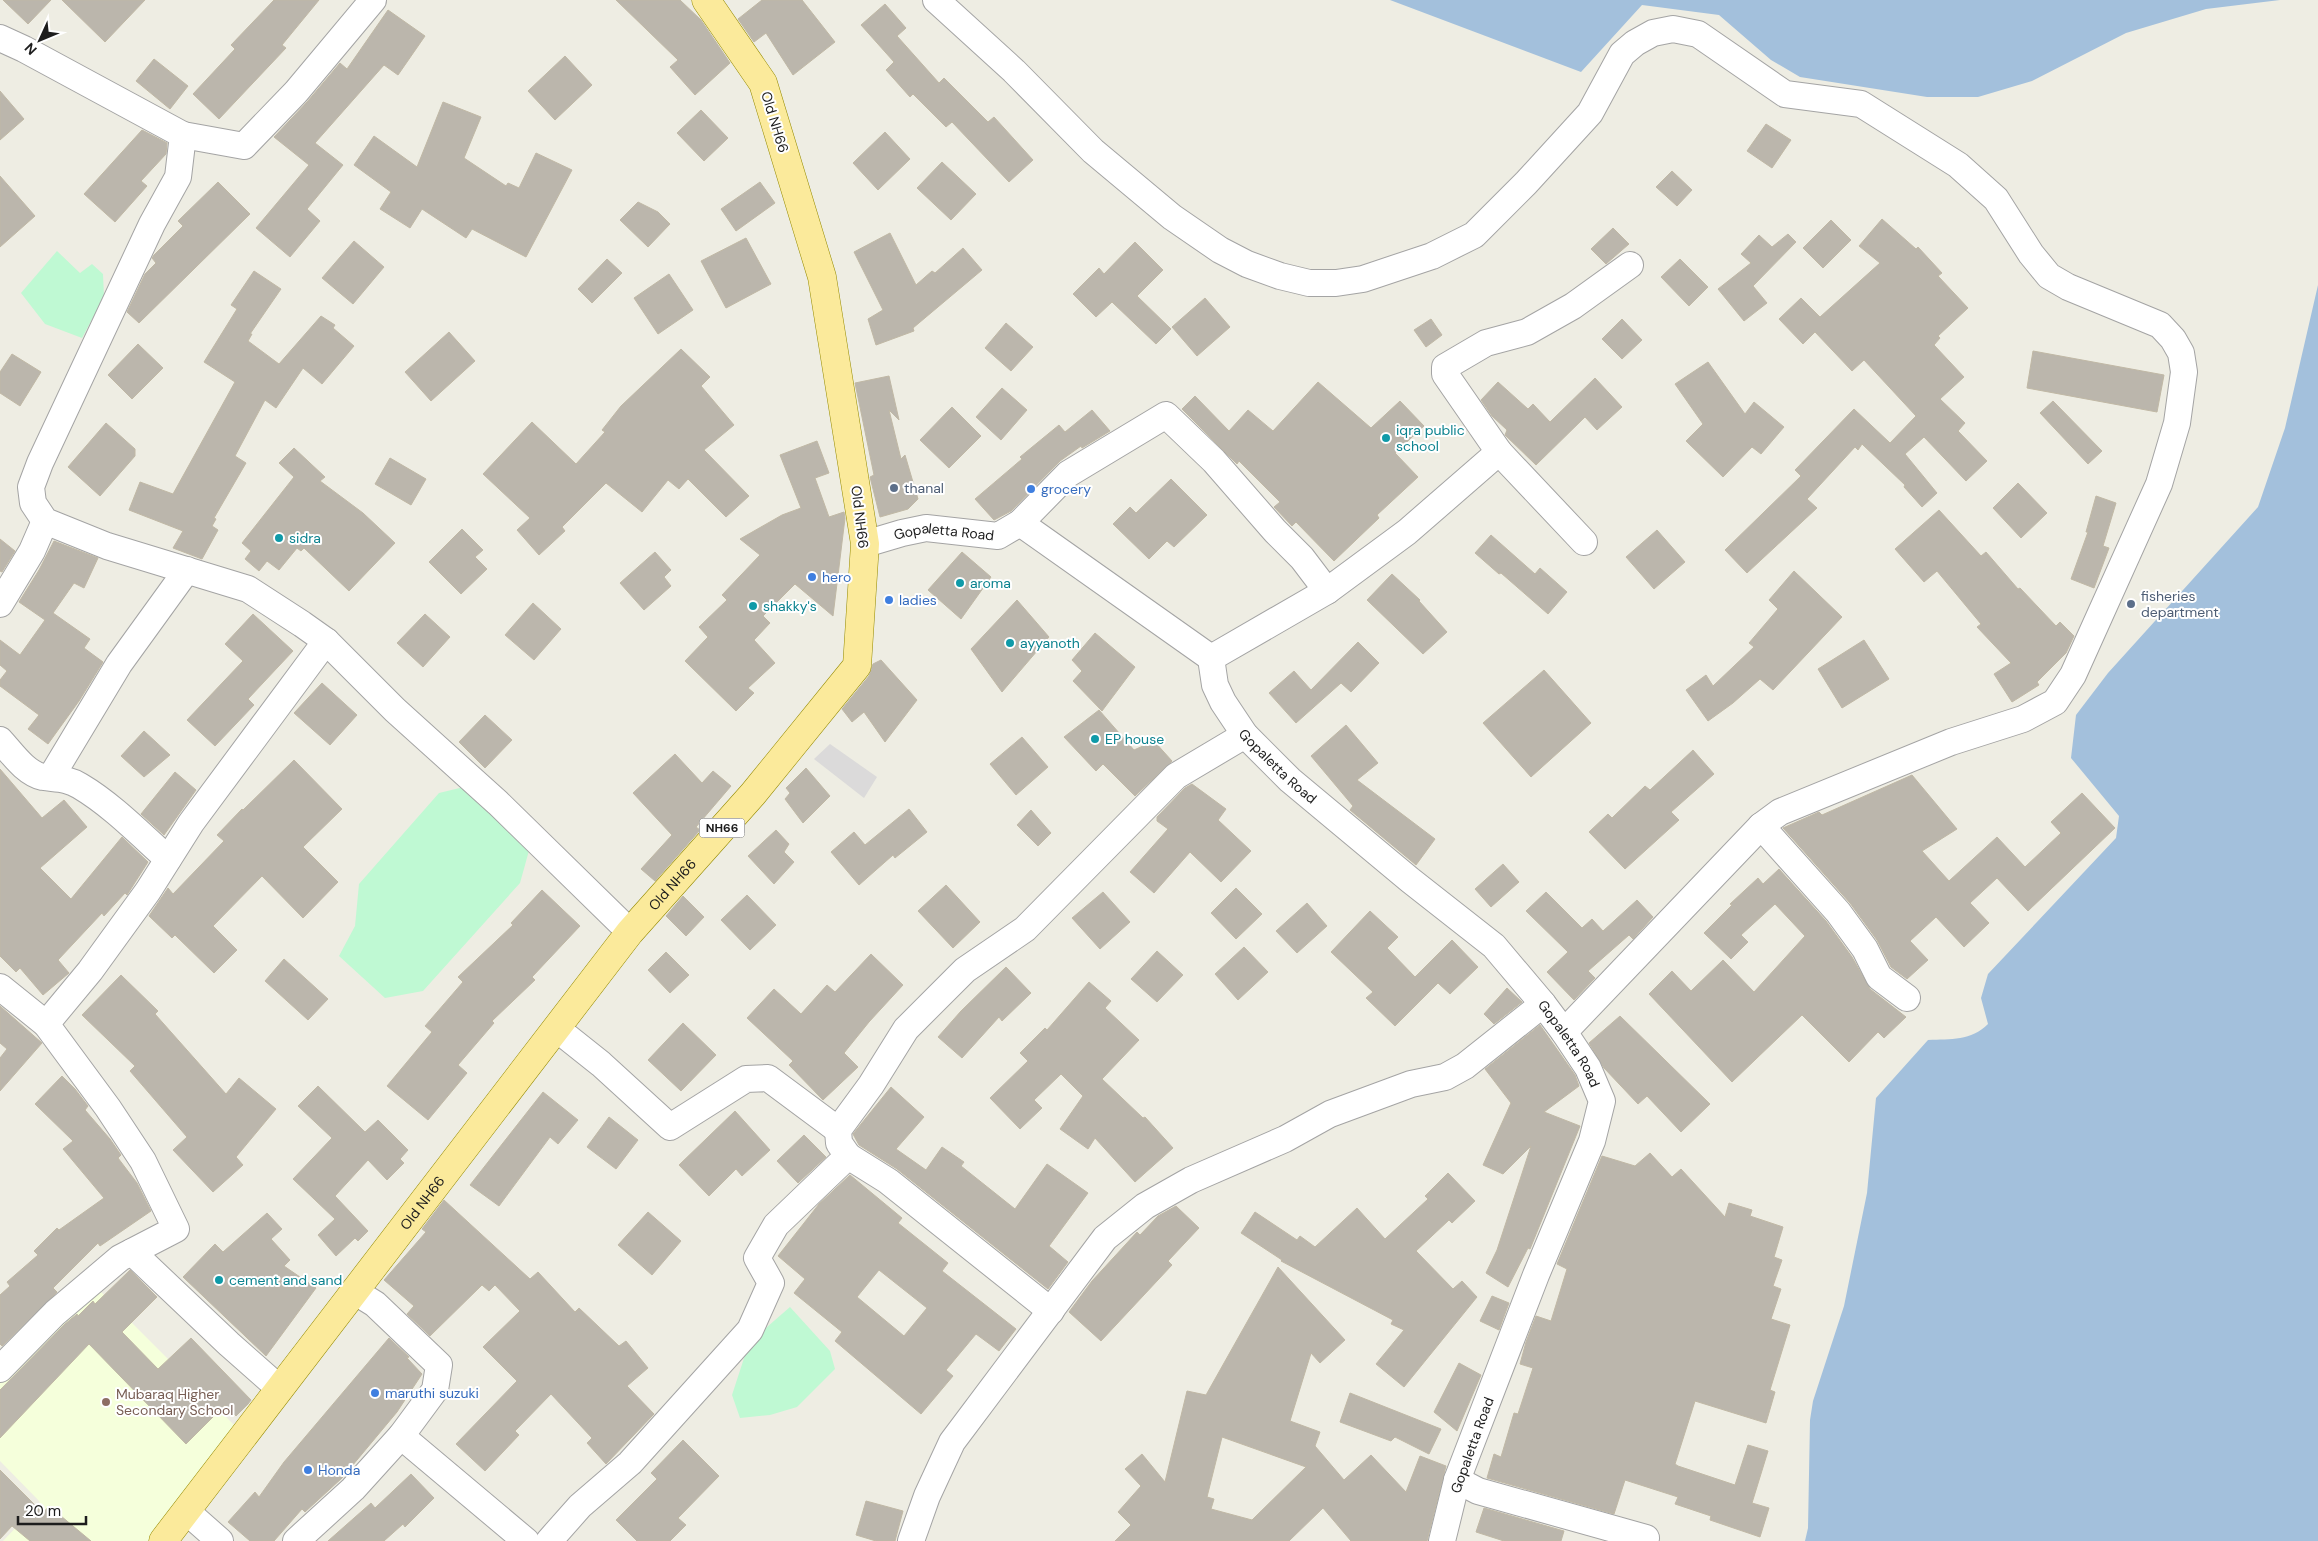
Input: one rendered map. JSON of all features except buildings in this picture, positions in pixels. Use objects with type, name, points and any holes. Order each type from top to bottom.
[{"type":"main road","name":"Old NH66","points":[[163,1541],[630,932],[752,794],[858,666],[865,544],[822,277],[763,83],[706,0]]},
{"type":"street","points":[[0,38],[24,49],[183,135],[244,146],[296,92],[373,0]]},
{"type":"street","points":[[936,0],[1014,71],[1093,151],[1172,217],[1220,250],[1247,264],[1280,276],[1309,283],[1336,283],[1363,279],[1432,256],[1474,235],[1526,183],[1590,113],[1622,54],[1653,32],[1673,29],[1698,34],[1785,94],[1861,104],[1958,165],[1996,199],[2031,254],[2048,276],[2068,287],[2160,324],[2173,339],[2180,353],[2184,372],[2177,423],[2159,484],[2073,675],[2055,702],[2023,719],[1951,742],[1780,812],[1761,826],[1564,1032]]},
{"type":"street","points":[[183,135],[178,178],[152,224],[104,323],[37,471],[31,487],[33,503],[45,521],[108,546],[248,589],[326,642],[394,710],[498,803],[630,932]]},
{"type":"street","points":[[1584,542],[1499,452],[1445,374],[1445,367],[1486,343],[1535,327],[1573,306],[1630,265]]},
{"type":"street","name":"Gopaletta Road","points":[[865,544],[926,528],[998,536],[1020,523],[1068,474],[1166,415],[1214,461],[1275,532],[1302,558],[1327,591]]},
{"type":"street","points":[[1020,523],[1211,658],[1327,591],[1407,532],[1499,452]]},
{"type":"street","points":[[0,604],[32,551],[45,521]]},
{"type":"street","points":[[51,777],[119,664],[187,570]]},
{"type":"street","points":[[46,1024],[90,971],[148,891],[191,823],[326,642]]},
{"type":"street","name":"Gopaletta Road","points":[[1211,658],[1216,685],[1223,702],[1245,735],[1290,780],[1494,946],[1564,1032],[1588,1068],[1602,1101],[1592,1141],[1536,1275],[1457,1480],[1442,1541]]},
{"type":"street","points":[[1051,1311],[888,1182],[848,1156],[839,1143],[838,1130],[871,1085],[906,1029],[965,970],[1025,929],[1176,776],[1245,735]]},
{"type":"street","points":[[0,740],[24,767],[41,776],[62,777],[80,786],[168,859]]},
{"type":"street","points":[[1761,826],[1838,912],[1865,949],[1879,977],[1906,998]]},
{"type":"street","points":[[0,987],[46,1024],[108,1108],[143,1161],[176,1229],[120,1258],[55,1313],[0,1369]]},
{"type":"street","points":[[911,1541],[927,1496],[952,1442],[1105,1238],[1145,1206],[1191,1180],[1285,1139],[1330,1114],[1411,1084],[1451,1073],[1483,1054],[1543,1004]]},
{"type":"street","points":[[557,1029],[601,1064],[670,1127],[746,1079],[768,1078],[838,1130]]},
{"type":"street","points":[[549,1541],[580,1506],[644,1448],[750,1330],[771,1283],[757,1258],[776,1225],[848,1156]]},
{"type":"street","points":[[132,1252],[229,1344],[280,1388]]},
{"type":"street","points":[[296,1541],[353,1489],[401,1436],[435,1390],[439,1365],[375,1304],[354,1292]]},
{"type":"street","points":[[401,1436],[526,1541]]},
{"type":"street","points":[[1457,1480],[1478,1491],[1646,1538]]},
{"type":"street","points":[[186,1511],[220,1541]]},
{"type":"shaded area","points":[[57,251],[80,273],[92,264],[103,274],[104,297],[82,338],[45,324],[21,293]]},
{"type":"shaded area","points":[[830,744],[877,777],[864,798],[814,759]]},
{"type":"shaded area","points":[[468,786],[530,847],[520,883],[423,991],[385,998],[339,956],[355,926],[359,884],[439,793]]},
{"type":"shaded area","name":"Mubaraq Higher Secondary School","points":[[94,1285],[237,1428],[152,1541],[3,1541],[40,1502],[0,1461],[0,1377]]},
{"type":"shaded area","points":[[790,1307],[830,1351],[835,1369],[797,1407],[770,1415],[740,1418],[732,1395],[746,1352],[767,1327]]},
{"type":"water","points":[[1390,0],[2280,0],[2206,9],[2126,33],[2032,81],[1978,97],[1927,97],[1800,77],[1771,60],[1719,15],[1642,5],[1581,72]]},
{"type":"water","points":[[2318,285],[2318,1541],[1805,1541],[1808,1528],[1810,1420],[1813,1401],[1844,1306],[1867,1193],[1876,1098],[1928,1040],[1968,1036],[1975,1034],[1988,1024],[1981,998],[1988,974],[2116,838],[2119,816],[2071,758],[2076,715],[2108,673],[2258,507],[2285,428]]},
{"type":"place","name":"iqra public school","points":[[1386,438]]},
{"type":"place","name":"thanal","points":[[894,488]]},
{"type":"place","name":"grocery","points":[[1031,489]]},
{"type":"place","name":"sidra","points":[[279,538]]},
{"type":"place","name":"hero","points":[[812,577]]},
{"type":"place","name":"aroma","points":[[960,583]]},
{"type":"place","name":"ladies","points":[[889,600]]},
{"type":"place","name":"fisheries department","points":[[2131,604]]},
{"type":"place","name":"shakky's","points":[[753,606]]},
{"type":"place","name":"ayyanoth","points":[[1010,643]]},
{"type":"place","name":"EP house","points":[[1095,739]]},
{"type":"place","name":"cement and sand","points":[[219,1280]]},
{"type":"place","name":"maruthi suzuki","points":[[375,1393]]},
{"type":"place","name":"Mubaraq Higher Secondary School","points":[[106,1402]]},
{"type":"place","name":"Honda","points":[[308,1470]]}]
